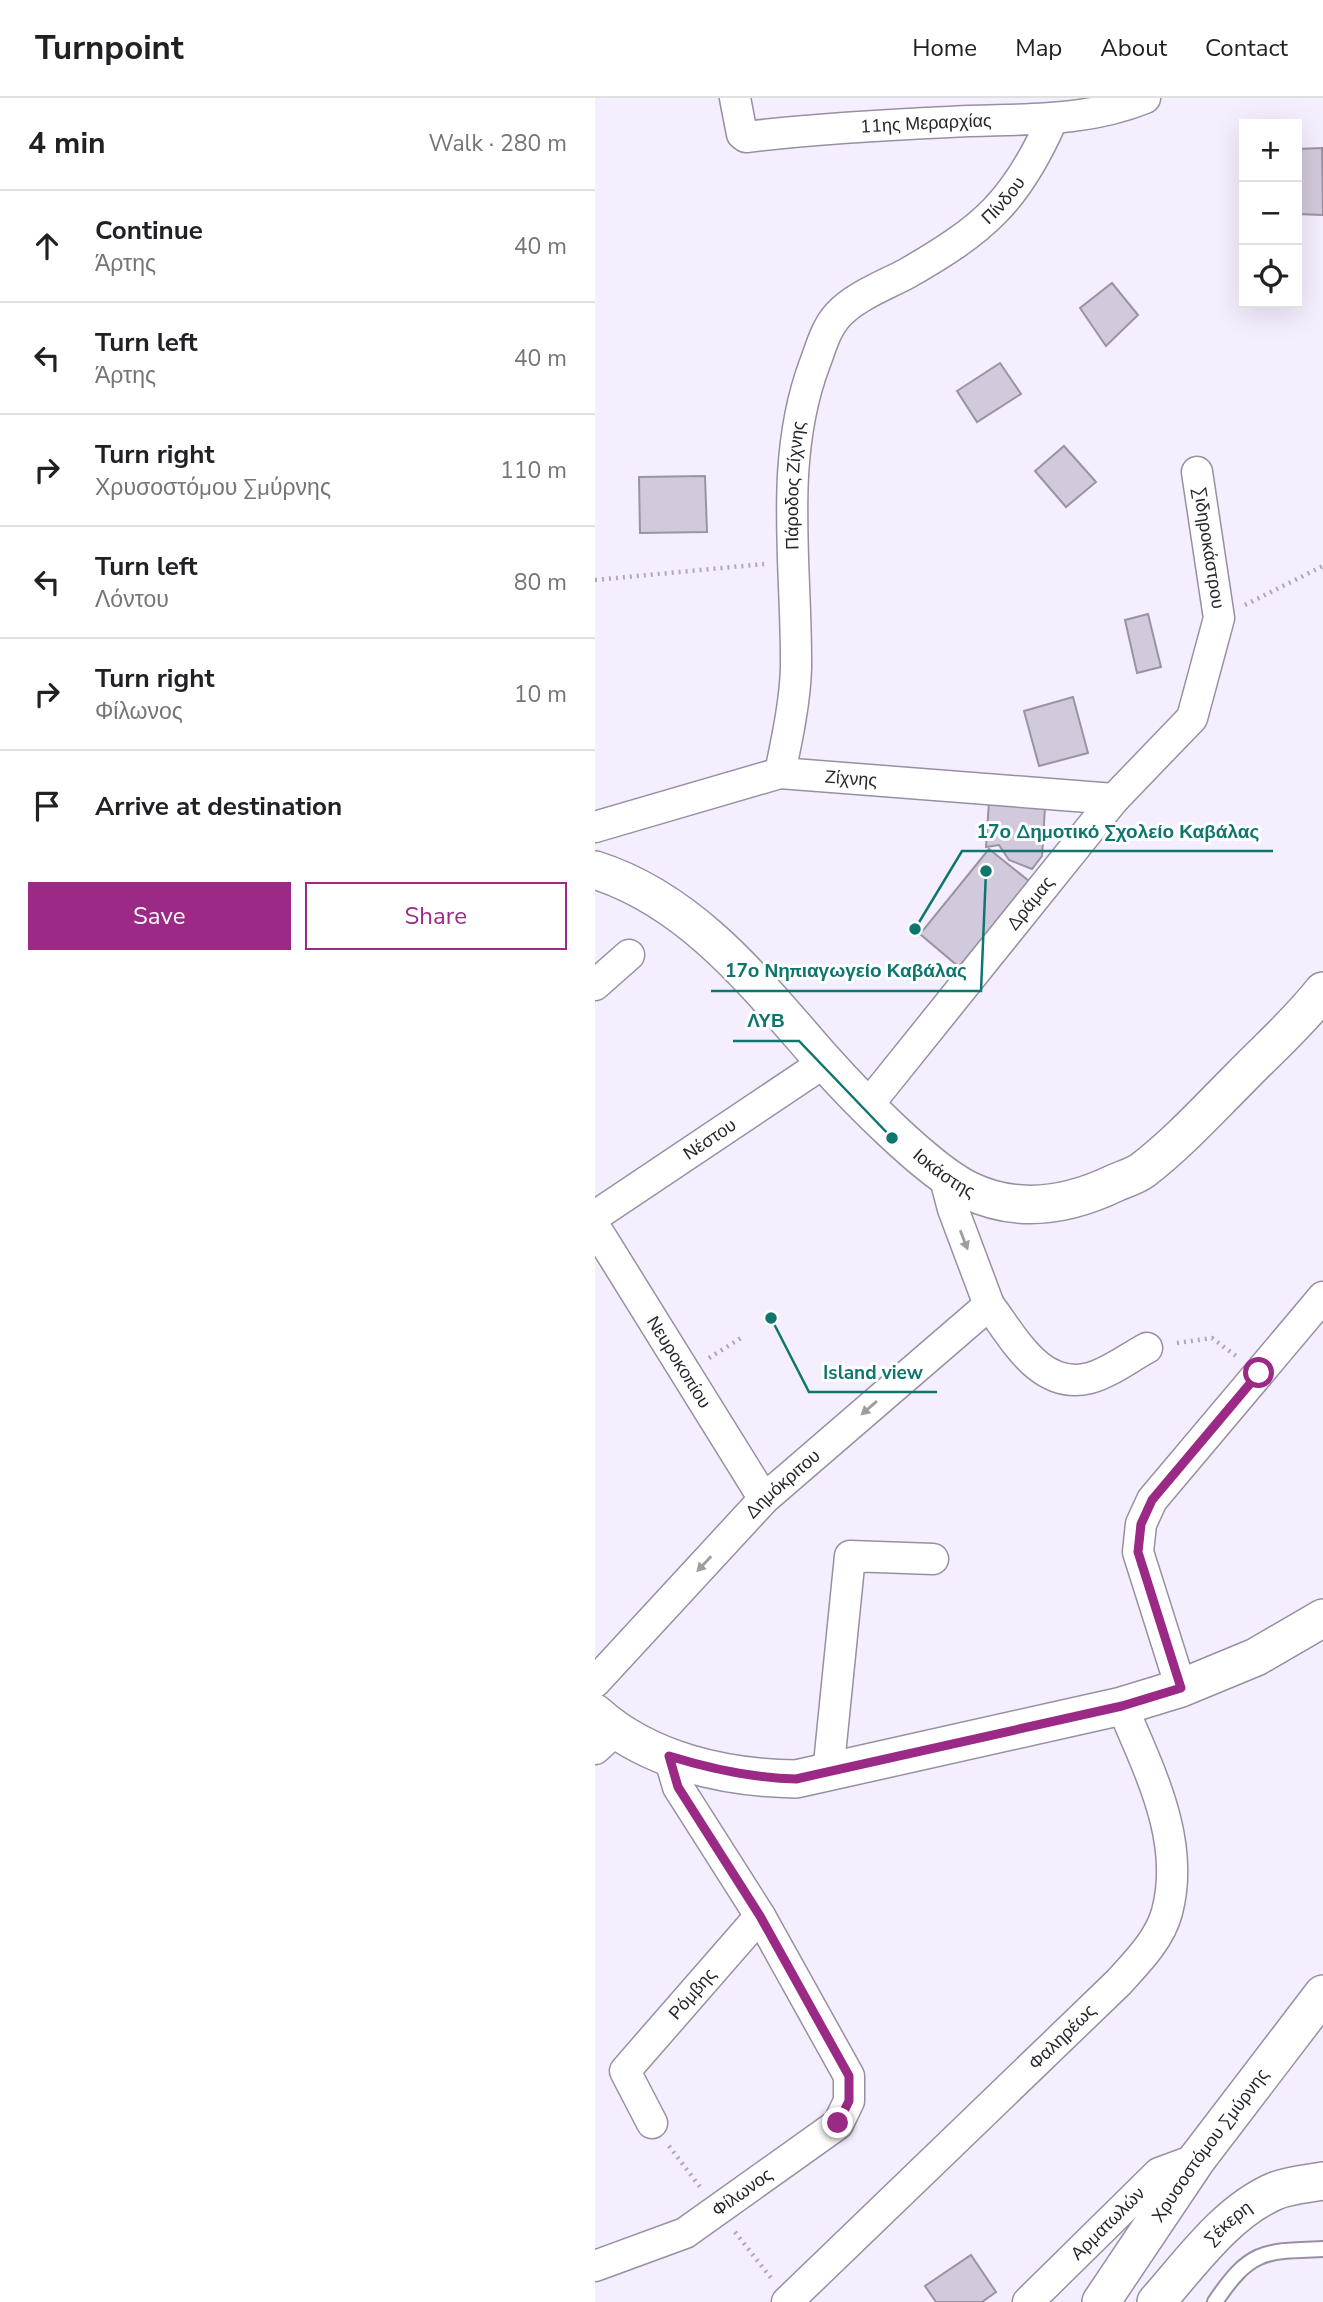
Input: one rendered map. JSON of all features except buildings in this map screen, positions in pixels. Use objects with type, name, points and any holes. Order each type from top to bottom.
[{"type":"street","name":"11ης Μεραρχίας","points":[[735,98],[742,134],[746,136],[951,121],[1052,120],[1110,110],[1145,98]]},
{"type":"street","name":"Πίνδου","points":[[931,258],[976,229],[1011,196],[1037,153],[1052,120]]},
{"type":"street","name":"Πάροδος Ζίχνης","points":[[780,773],[796,671],[793,562],[797,421],[806,385],[823,342],[839,314],[931,258]]},
{"type":"street","name":"Σιδηροκάστρου","points":[[1114,799],[1192,719],[1219,618],[1197,472]]},
{"type":"street","name":"Ζίχνης","points":[[595,827],[780,773],[1114,799]]},
{"type":"street","name":"Δράμας","points":[[868,1105],[1114,799]]},
{"type":"street","name":"Ιοκάστης","points":[[595,870],[646,892],[681,912],[771,997],[825,1062],[944,1175],[968,1190],[1007,1203],[1039,1206],[1069,1202],[1141,1171],[1195,1123],[1323,991]]},
{"type":"street","points":[[595,985],[629,955]]},
{"type":"street","name":"Νέστου","points":[[595,1216],[825,1062]]},
{"type":"street","points":[[944,1175],[953,1209],[989,1305],[1037,1368],[1066,1380],[1091,1378],[1147,1348]]},
{"type":"street","name":"Νευροκοπίου","points":[[595,1227],[764,1499]]},
{"type":"street","points":[[1181,1688],[1138,1552],[1141,1524],[1152,1500],[1323,1297]]},
{"type":"street","name":"Δημόκριτου","points":[[595,1682],[764,1499],[989,1305]]},
{"type":"street","points":[[828,1774],[850,1556],[933,1559]]},
{"type":"street","points":[[602,1731],[712,1770],[764,1779],[796,1779],[828,1774],[1122,1706],[1181,1688],[1256,1657],[1323,1618]]},
{"type":"street","name":"Φαληρέως","points":[[787,2302],[1109,1992],[1147,1951],[1167,1914],[1173,1864],[1163,1803],[1122,1706]]},
{"type":"street","points":[[669,1756],[678,1787],[760,1916]]},
{"type":"street","name":"Ρόμβης","points":[[652,2123],[625,2071],[760,1916]]},
{"type":"street","name":"Φίλωνος","points":[[595,2266],[685,2233],[838,2123],[849,2101],[849,2076],[760,1916]]},
{"type":"street","name":"Χρυσοστόμου Σμύρνης","points":[[1101,2302],[1198,2159],[1323,1994]]},
{"type":"street","name":"Αρματωλών","points":[[1028,2302],[1159,2173],[1198,2159]]},
{"type":"street","name":"Σέκερη","points":[[1156,2302],[1220,2231],[1256,2201],[1276,2191],[1323,2182]]},
{"type":"lane","points":[[1215,2302],[1233,2275],[1272,2251],[1323,2249]]},
{"type":"path","points":[[595,580],[793,562]]},
{"type":"path","points":[[1219,618],[1323,566]]},
{"type":"place","name":"17ο Νηπιαγωγείο Καβάλας","points":[[986,871]]},
{"type":"place","name":"17ο Δημοτικό Σχολείο Καβάλας","points":[[915,929]]},
{"type":"place","name":"ΛΥΒ","points":[[892,1138]]},
{"type":"place","name":"Island view","points":[[771,1318]]},
{"type":"route","points":[[838,2123],[849,2101],[849,2076],[760,1916],[678,1787],[669,1756],[712,1770],[764,1779],[796,1779],[828,1774],[1122,1706],[1181,1688],[1138,1552],[1141,1524],[1152,1500],[1259,1373]]}]
